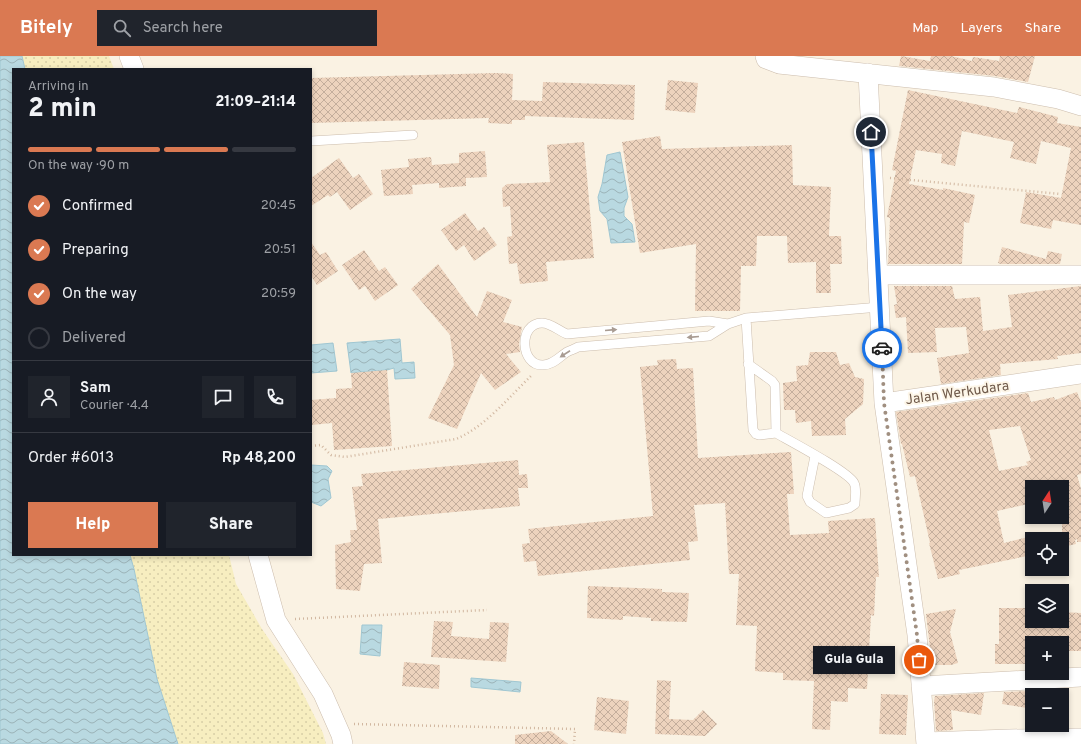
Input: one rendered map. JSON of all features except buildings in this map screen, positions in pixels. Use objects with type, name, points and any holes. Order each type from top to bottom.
[{"type":"street","points":[[129,56],[134,68]]},
{"type":"street","points":[[765,56],[766,58],[779,64],[994,87],[1058,99],[1081,106]]},
{"type":"street","name":"Jalan Werkudara","points":[[868,73],[884,403],[1081,374]]},
{"type":"street","points":[[878,275],[1081,274]]},
{"type":"street","points":[[884,403],[916,627],[926,743],[1081,738]]},
{"type":"street","points":[[258,556],[276,620],[323,694],[336,723],[343,744]]},
{"type":"street","points":[[921,686],[1081,677]]},
{"type":"lane","points":[[312,141],[413,135]]},
{"type":"lane","points":[[728,324],[709,321],[567,334],[550,325],[542,323],[534,325],[527,333],[525,344],[526,354],[533,362],[542,365],[551,363],[578,347],[709,336],[728,324],[746,318],[880,307]]},
{"type":"lane","points":[[746,318],[748,364],[754,432],[759,435],[776,433],[825,461],[852,479],[856,484],[855,504],[849,508],[826,513],[810,502],[807,496],[815,456]]},
{"type":"lane","points":[[748,364],[772,380],[775,385],[776,433]]},
{"type":"path","points":[[873,176],[1060,194]]},
{"type":"path","points":[[312,446],[321,445],[331,455],[345,457],[456,439],[467,434],[488,418],[542,365]]},
{"type":"path","points":[[276,620],[487,610]]},
{"type":"path","points":[[336,723],[575,729],[574,744]]},
{"type":"sand","points":[[22,56],[109,56],[114,68],[25,68]]},
{"type":"sand","points":[[130,556],[229,556],[236,584],[262,629],[293,674],[323,733],[326,744],[178,744],[157,679]]},
{"type":"water","points":[[0,56],[22,56],[25,68],[12,68],[12,556],[130,556],[157,679],[178,744],[0,744]]},
{"type":"water","points":[[620,152],[628,197],[624,208],[624,216],[632,224],[635,242],[611,243],[607,219],[600,211],[598,197],[607,155]]},
{"type":"water","points":[[400,339],[402,363],[414,362],[415,378],[395,379],[394,368],[351,373],[347,343]]},
{"type":"water","points":[[333,343],[337,371],[312,373],[312,345]]},
{"type":"water","points":[[312,465],[327,466],[332,471],[328,479],[331,498],[321,506],[312,502]]},
{"type":"water","points":[[362,625],[382,625],[380,656],[360,654]]},
{"type":"water","points":[[471,678],[521,682],[520,692],[471,687]]},
{"type":"way so far","points":[[882,348],[884,403],[917,635],[919,660]]},
{"type":"place","name":"Gula Gula","points":[[919,660]]},
{"type":"route","points":[[871,132],[882,348]]}]
